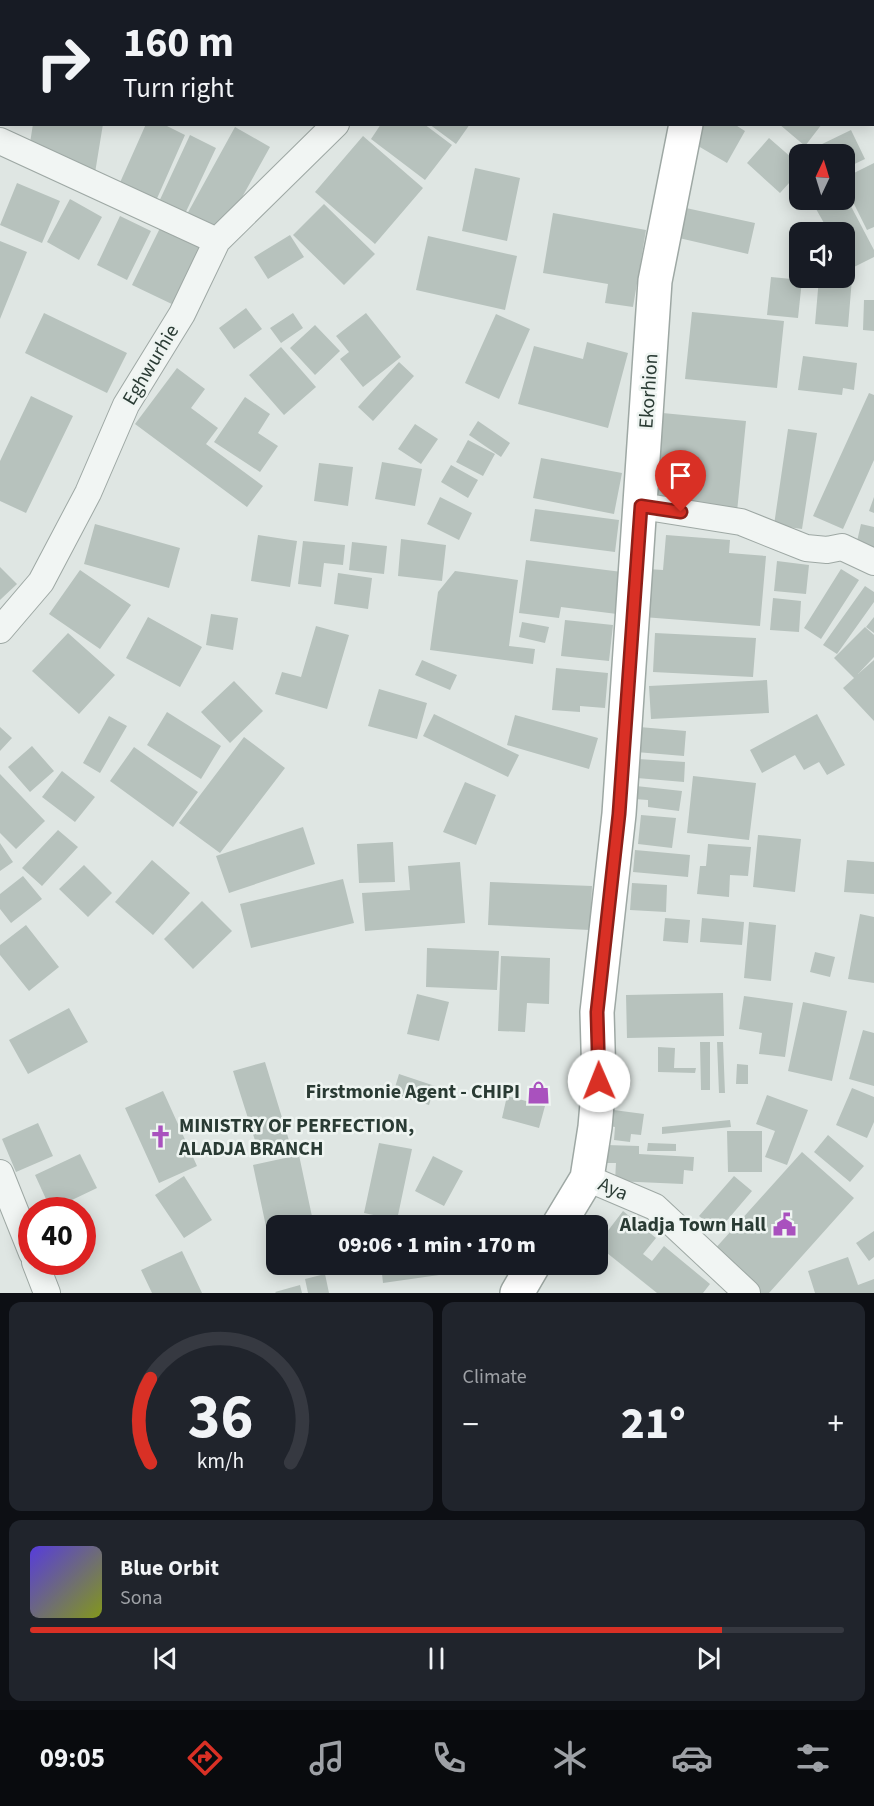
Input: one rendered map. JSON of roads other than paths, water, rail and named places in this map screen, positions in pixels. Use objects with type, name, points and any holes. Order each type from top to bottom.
[{"type":"street","name":"Eghwurhie","points":[[0,630],[41,582],[88,493],[126,405],[182,314],[217,241],[334,126]]},
{"type":"street","name":"Ekorhion","points":[[565,1215],[587,1178],[599,1081],[597,1012],[619,814],[655,281],[686,126]]},
{"type":"street","points":[[0,141],[217,241]]},
{"type":"street","points":[[641,506],[741,522],[806,548],[827,550],[842,547],[874,562]]},
{"type":"street","points":[[0,1173],[18,1218]]},
{"type":"street","name":"Aya","points":[[587,1178],[655,1207],[747,1293]]},
{"type":"street","points":[[40,1275],[47,1293]]},
{"type":"street","points":[[517,1293],[528,1275]]},
{"type":"place","name":"Firstmonie Agent - CHIPI","points":[[538,1092]]},
{"type":"place","name":"MINISTRY OF PERFECTION, ALADJA BRANCH","points":[[161,1137]]},
{"type":"place","name":"Aladja Town Hall","points":[[784,1225]]}]
